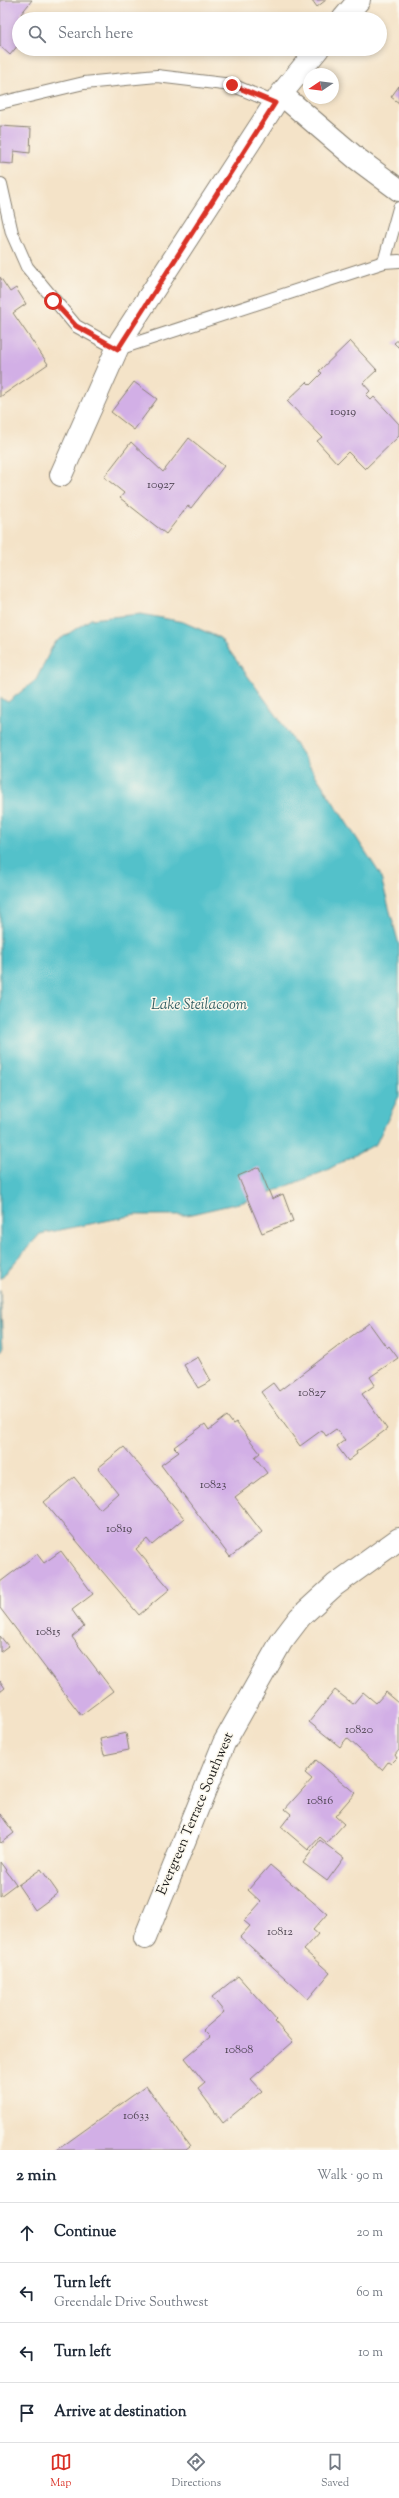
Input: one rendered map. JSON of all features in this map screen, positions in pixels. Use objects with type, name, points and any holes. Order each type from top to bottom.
[{"type":"street","points":[[349,12],[359,0]]},
{"type":"street","points":[[61,475],[118,349],[278,98],[312,56]]},
{"type":"street","points":[[278,98],[399,190]]},
{"type":"street","name":"Evergreen Terrace Southwest","points":[[145,1938],[224,1743],[281,1642],[300,1617],[335,1585],[399,1539]]},
{"type":"lane","points":[[0,103],[84,83],[157,76],[232,85],[278,98]]},
{"type":"lane","points":[[1,184],[12,232],[27,267],[53,301],[76,326],[118,349],[384,262],[399,261]]},
{"type":"lane","points":[[384,262],[399,208]]},
{"type":"water","name":"Lake Steilacoom","points":[[141,614],[183,622],[220,638],[277,716],[380,874],[399,945],[399,1096],[376,1144],[325,1171],[252,1200],[187,1215],[135,1215],[40,1234],[0,1279],[0,698],[8,702],[36,680],[54,643],[91,619]]},
{"type":"water","points":[[0,1290],[3,1349],[0,1352]]},
{"type":"building","points":[[0,0],[32,0],[23,12],[12,12],[12,53],[10,55],[0,46]]},
{"type":"building","points":[[312,0],[326,0],[317,7]]},
{"type":"building","points":[[399,86],[399,103],[391,97]]},
{"type":"building","points":[[0,126],[31,128],[30,153],[14,151],[13,164],[0,163]]},
{"type":"building","points":[[0,277],[10,292],[16,288],[26,304],[13,313],[48,364],[0,397]]},
{"type":"building","points":[[399,339],[399,348],[394,343]]},
{"type":"building","points":[[350,341],[377,370],[363,383],[370,391],[366,395],[371,400],[374,397],[399,424],[399,436],[365,469],[348,452],[337,463],[317,441],[322,437],[287,401],[307,382],[310,385],[322,373],[319,371]]},
{"type":"building","points":[[134,382],[157,399],[134,430],[111,412]]},
{"type":"building","points":[[189,438],[224,466],[191,508],[188,506],[166,534],[120,498],[124,493],[104,477],[131,442],[163,472]]},
{"type":"building","points":[[259,1167],[272,1199],[283,1194],[293,1221],[262,1233],[238,1176]]},
{"type":"building","points":[[369,1323],[387,1348],[389,1346],[398,1358],[370,1377],[375,1385],[362,1394],[387,1429],[356,1452],[357,1454],[348,1461],[337,1446],[345,1440],[336,1429],[326,1436],[322,1430],[300,1446],[261,1392],[273,1383],[279,1391]]},
{"type":"building","points":[[198,1357],[211,1381],[198,1388],[184,1365]]},
{"type":"building","points":[[227,1416],[233,1424],[236,1422],[260,1453],[255,1457],[267,1473],[235,1497],[262,1532],[230,1557],[161,1465],[179,1452],[174,1447],[205,1424],[209,1430]]},
{"type":"building","points":[[124,1447],[184,1518],[152,1545],[147,1539],[136,1549],[170,1589],[139,1615],[44,1502],[74,1477],[100,1509],[118,1493],[98,1468]]},
{"type":"building","points":[[61,1551],[93,1594],[72,1610],[84,1627],[72,1637],[113,1691],[81,1715],[0,1608],[0,1582],[37,1554],[44,1563]]},
{"type":"building","points":[[0,1636],[8,1646],[0,1652]]},
{"type":"building","points":[[0,1681],[5,1688],[0,1692]]},
{"type":"building","points":[[335,1690],[353,1704],[363,1692],[376,1703],[386,1692],[399,1703],[399,1750],[395,1755],[397,1758],[391,1764],[388,1762],[382,1770],[347,1738],[340,1747],[309,1722]]},
{"type":"building","points":[[126,1733],[129,1750],[104,1755],[100,1739]]},
{"type":"building","points":[[316,1760],[355,1793],[335,1816],[344,1824],[327,1843],[320,1837],[308,1850],[281,1827],[291,1814],[285,1809],[312,1779],[305,1773]]},
{"type":"building","points":[[0,1814],[14,1833],[1,1843],[0,1842]]},
{"type":"building","points":[[320,1840],[344,1858],[327,1881],[303,1863]]},
{"type":"building","points":[[0,1862],[16,1884],[0,1896]]},
{"type":"building","points":[[270,1865],[327,1914],[313,1930],[318,1934],[304,1950],[330,1973],[308,1999],[240,1937],[250,1926],[244,1921],[261,1902],[248,1890]]},
{"type":"building","points":[[41,1869],[58,1893],[35,1910],[18,1885]]},
{"type":"building","points":[[238,1976],[277,2020],[275,2022],[293,2042],[251,2079],[262,2091],[223,2123],[198,2089],[205,2083],[185,2058],[210,2037],[203,2030],[224,2012],[212,1997]]},
{"type":"building","points":[[146,2086],[190,2147],[186,2150],[57,2150]]},
{"type":"route","points":[[53,301],[76,326],[118,349],[121,340],[275,103],[232,85]]}]
